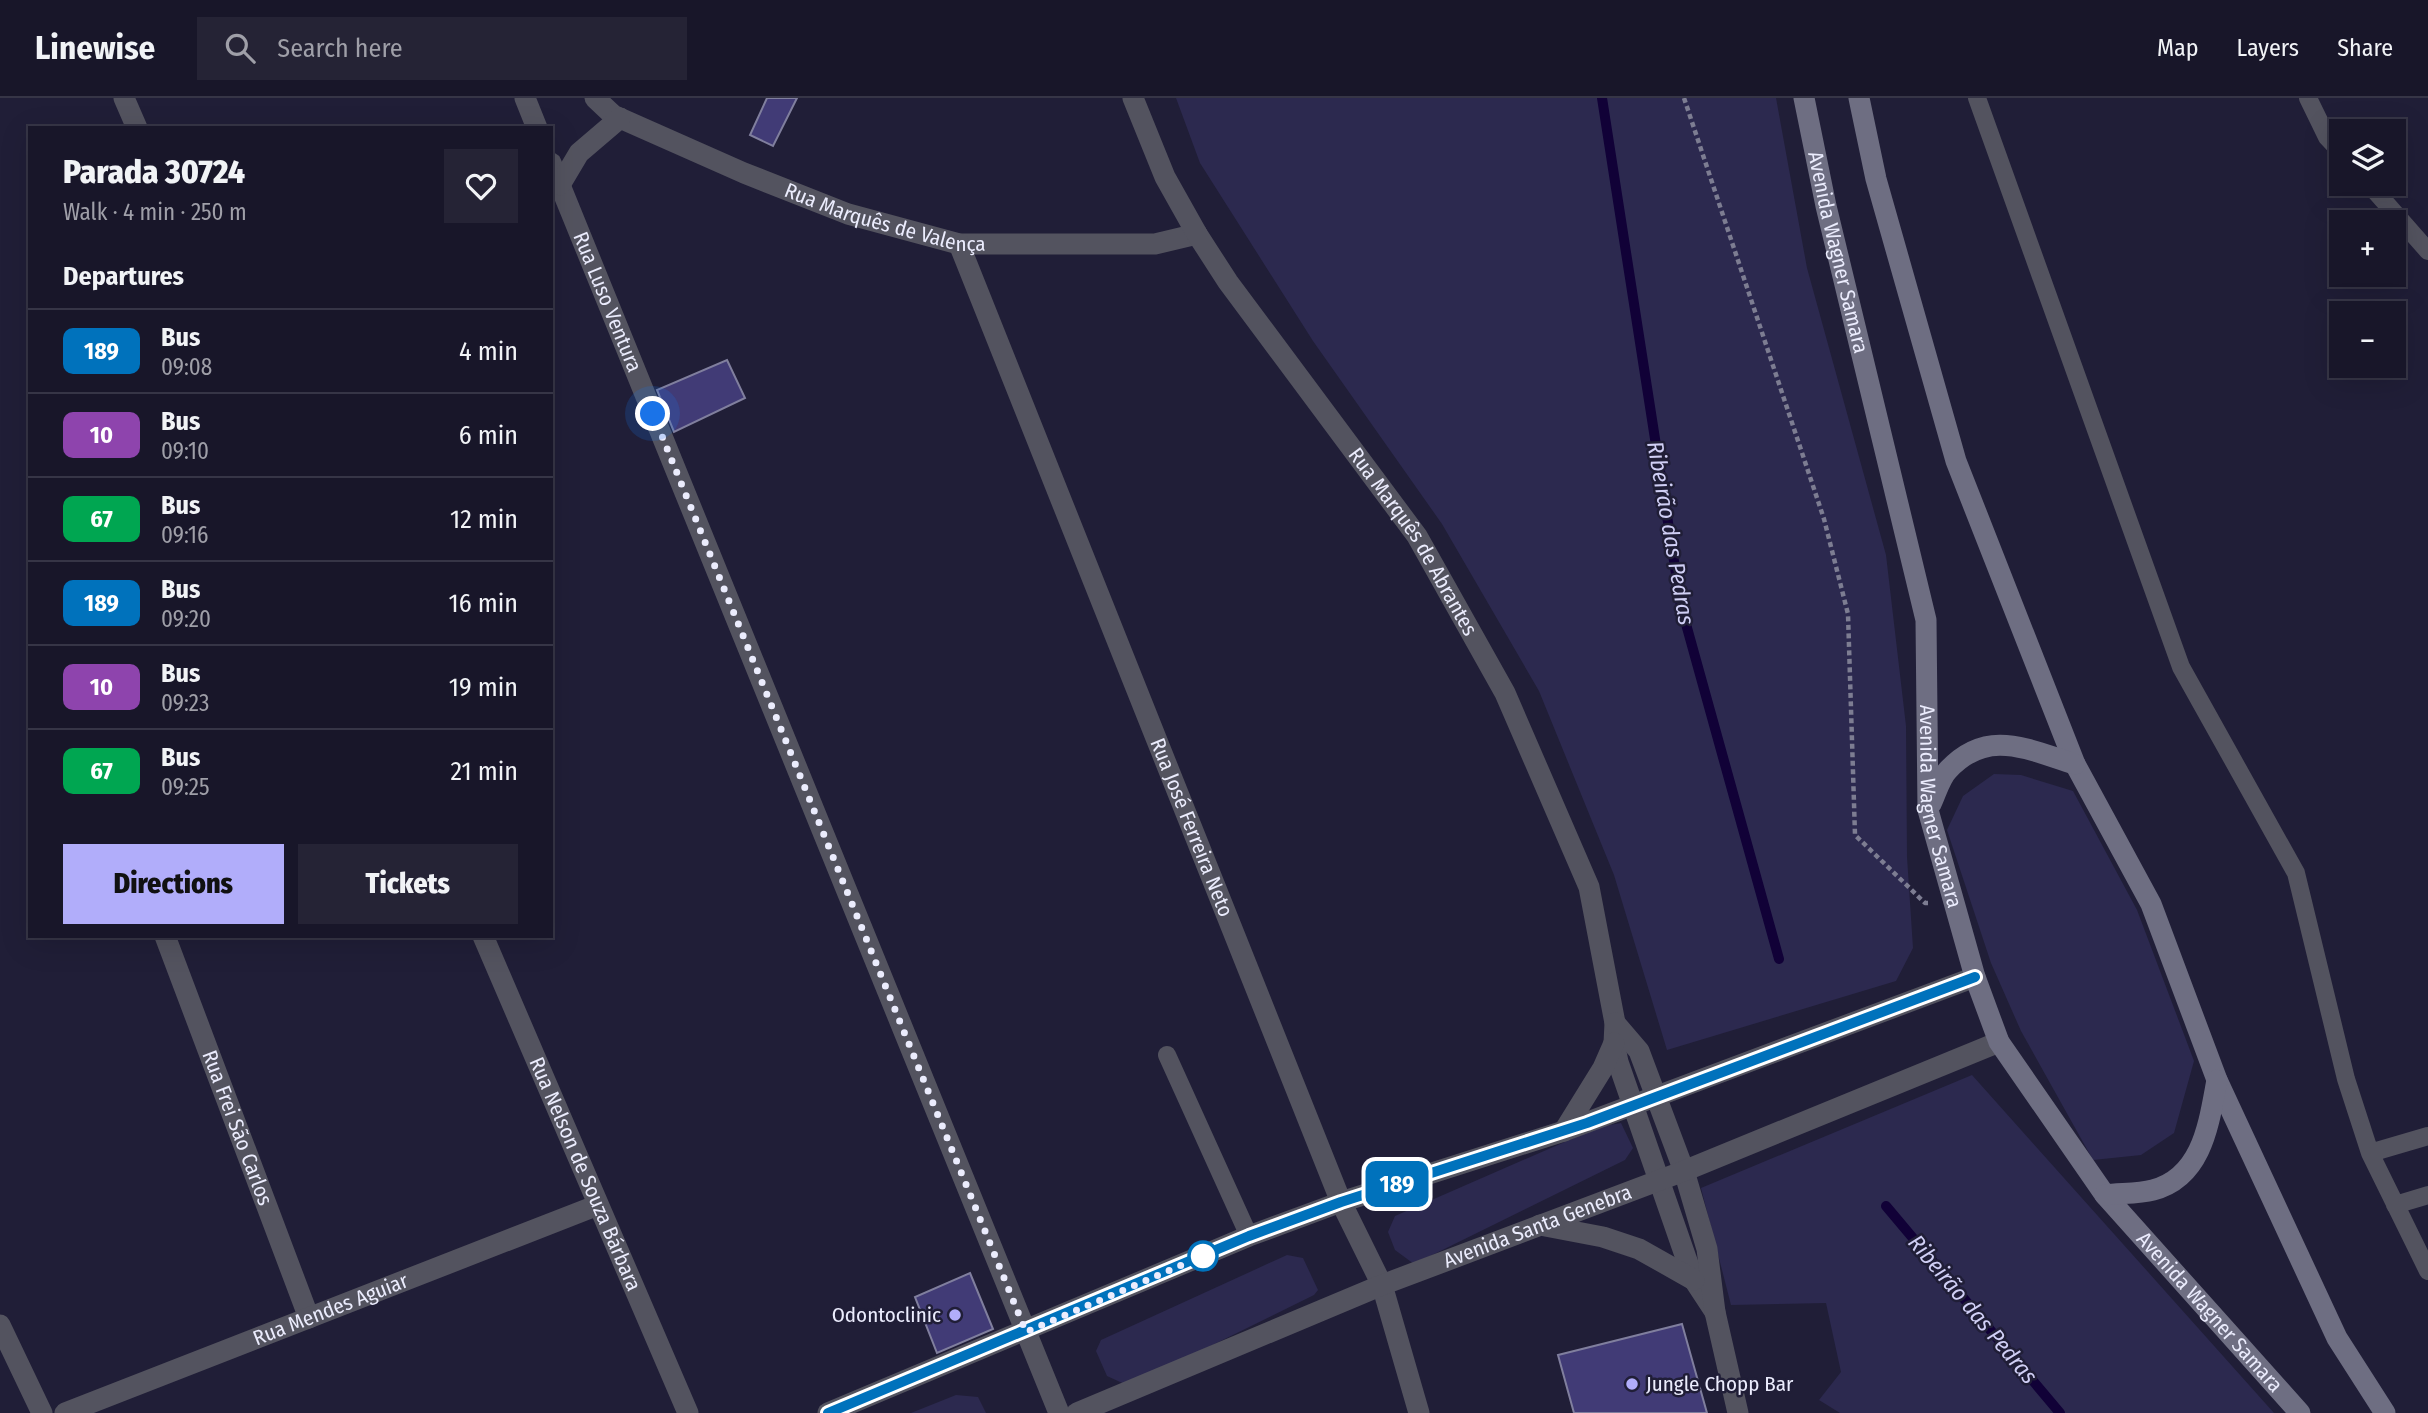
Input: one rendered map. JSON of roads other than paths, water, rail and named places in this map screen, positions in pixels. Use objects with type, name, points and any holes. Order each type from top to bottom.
[{"type":"main road","name":"Avenida Wagner Samara","points":[[1804,98],[1826,206],[1926,620],[1928,810],[1975,977],[1998,1042],[2105,1195],[2300,1413]]},
{"type":"main road","points":[[1859,98],[1876,179],[1956,461],[2075,764],[2151,904],[2217,1080],[2337,1338],[2385,1413]]},
{"type":"main road","points":[[1928,810],[1947,771],[1983,745],[2014,746],[2075,764]]},
{"type":"main road","points":[[2105,1195],[2155,1190],[2186,1170],[2206,1138],[2217,1080]]},
{"type":"street","points":[[124,98],[136,126]]},
{"type":"street","points":[[525,98],[536,126]]},
{"type":"street","name":"Rua Marquês de Valença","points":[[595,98],[620,118],[744,173],[848,214],[959,244],[1155,244],[1197,234]]},
{"type":"street","name":"Rua Marquês de Abrantes","points":[[1133,98],[1165,177],[1197,234],[1228,282],[1417,536],[1506,693],[1590,887],[1615,1033],[1632,1107],[1694,1280],[1715,1312]]},
{"type":"street","points":[[560,185],[579,153],[620,118]]},
{"type":"street","name":"Rua Luso Ventura","points":[[553,168],[1059,1413]]},
{"type":"street","name":"Rua José Ferreira Neto","points":[[959,244],[1341,1202],[1382,1285],[1419,1413]]},
{"type":"street","name":"Rua Frei São Carlos","points":[[166,938],[309,1318]]},
{"type":"street","name":"Rua Nelson de Souza Bárbara","points":[[484,938],[688,1413]]},
{"type":"street","points":[[828,1413],[1249,1236],[1341,1202],[1632,1107],[1975,977]]},
{"type":"street","points":[[1564,1131],[1603,1068],[1615,1033]]},
{"type":"street","name":"Rua Marquês de Abrantes","points":[[1615,1033],[1639,1051],[1684,1171],[1707,1250],[1715,1312],[1738,1413]]},
{"type":"street","name":"Avenida Santa Genebra","points":[[1077,1413],[1382,1285],[1684,1171],[1998,1042]]},
{"type":"street","name":"Rua Mendes Aguiar","points":[[65,1413],[598,1205]]},
{"type":"street","points":[[1540,1225],[1603,1237],[1639,1249],[1694,1280]]},
{"type":"street","points":[[0,1325],[42,1413]]},
{"type":"lane","points":[[1977,98],[2181,667],[2296,873],[2346,1079],[2370,1153],[2428,1271]]},
{"type":"lane","points":[[2308,98],[2329,138]]},
{"type":"lane","points":[[2380,196],[2428,251]]},
{"type":"lane","points":[[1167,1055],[1249,1236]]},
{"type":"lane","points":[[2370,1153],[2428,1136]]},
{"type":"lane","points":[[2395,1205],[2428,1195]]},
{"type":"waterway","name":"Ribeirão das Pedras","points":[[1602,98],[1681,606],[1779,959]]},
{"type":"waterway","name":"Ribeirão das Pedras","points":[[1886,1206],[2060,1413]]},
{"type":"place","name":"Odontoclinic","points":[[955,1315]]},
{"type":"place","name":"Jungle Chopp Bar","points":[[1632,1384]]}]
